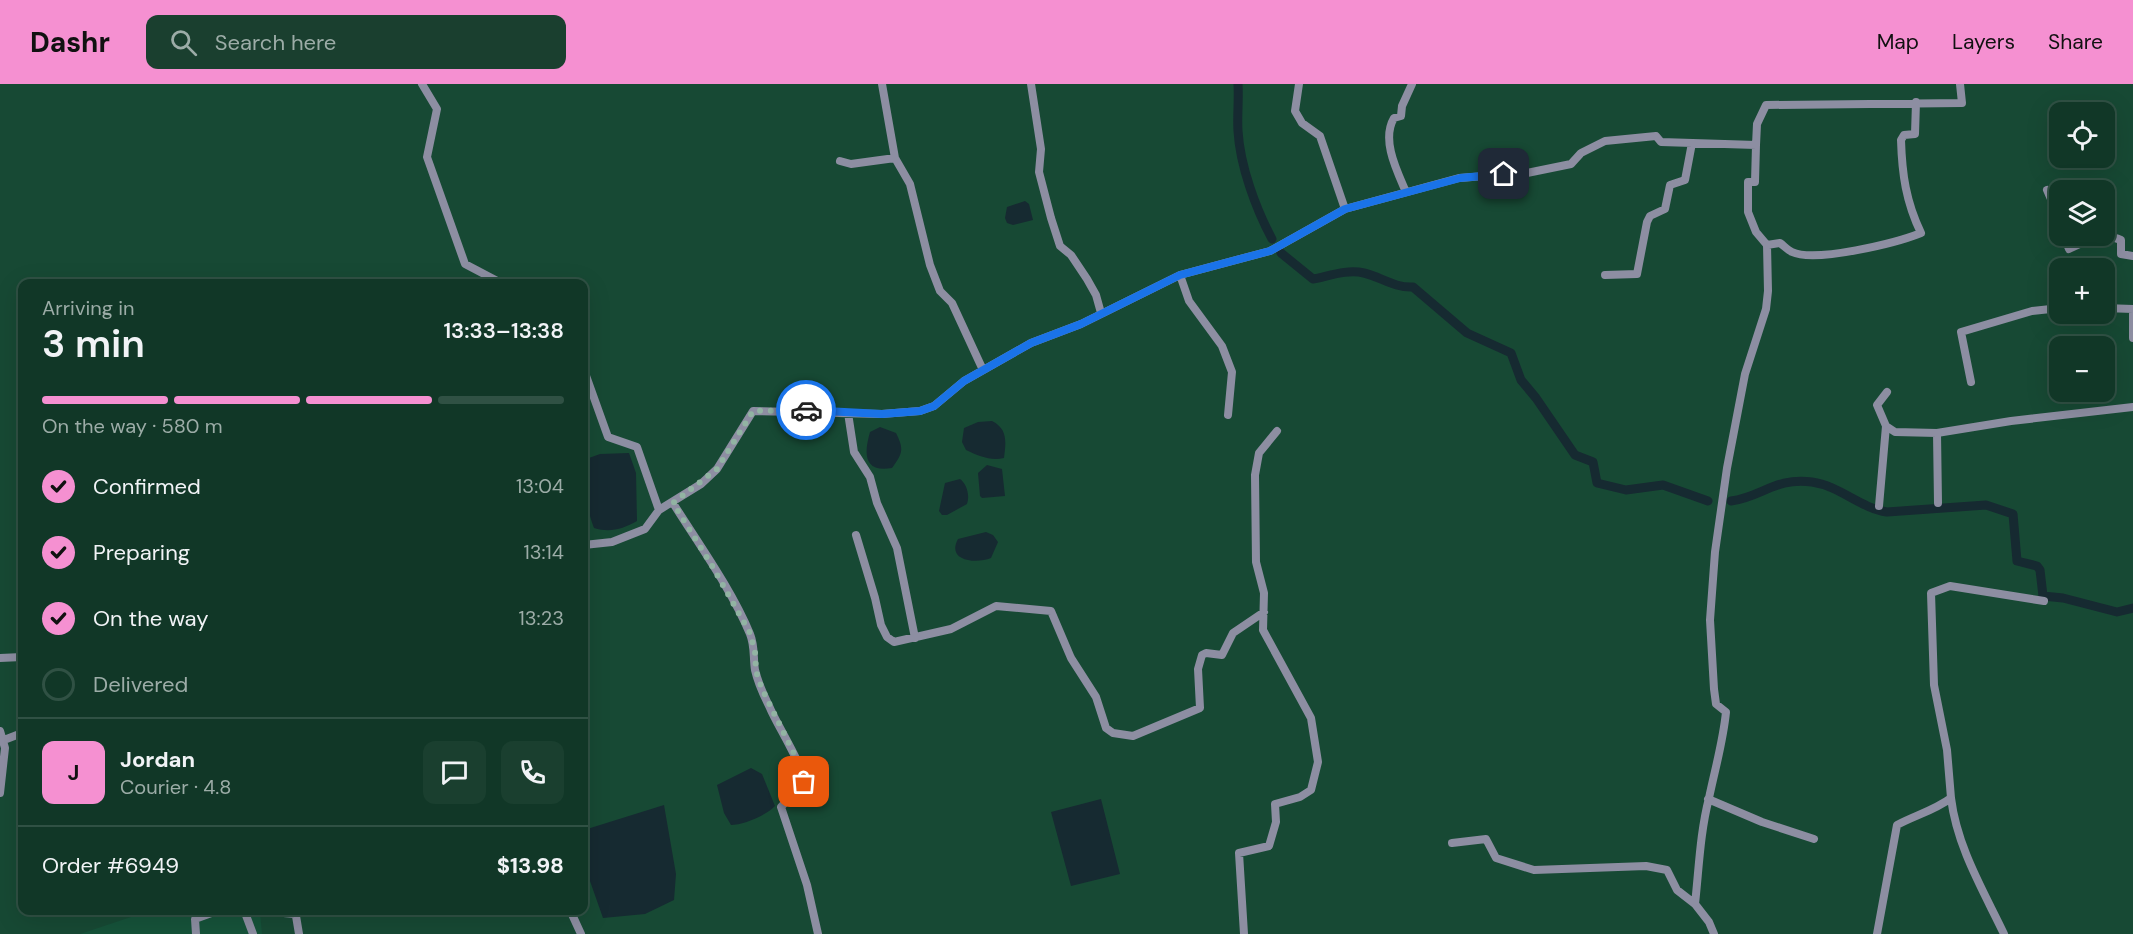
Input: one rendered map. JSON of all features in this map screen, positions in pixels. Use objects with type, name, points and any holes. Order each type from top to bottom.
[{"type":"street","points":[[422,84],[437,109],[436,123],[428,143],[430,168],[465,264],[494,279]]},
{"type":"street","points":[[882,84],[895,158],[910,184],[930,265],[940,291],[952,303],[983,370]]},
{"type":"street","points":[[1031,84],[1041,149],[1039,172],[1051,218],[1060,246],[1071,255],[1087,279],[1096,295],[1101,313]]},
{"type":"street","points":[[1299,84],[1295,111],[1302,123],[1320,136],[1345,209]]},
{"type":"street","points":[[1406,192],[1391,152],[1391,124],[1394,118],[1401,116],[1402,106],[1412,84]]},
{"type":"street","points":[[1695,904],[1698,855],[1708,799],[1719,760],[1726,712],[1716,704],[1714,689],[1710,620],[1715,552],[1727,468],[1745,374],[1766,309],[1767,245],[1756,232],[1748,212],[1748,182],[1755,182],[1757,124],[1766,105],[1962,103],[1960,84]]},
{"type":"street","points":[[1767,245],[1780,243],[1793,252],[1814,256],[1876,246],[1921,233],[1911,214],[1902,180],[1901,140],[1904,135],[1915,134],[1916,102]]},
{"type":"street","points":[[588,545],[612,542],[645,529],[659,510],[673,503],[717,469],[753,411],[848,413],[920,411],[934,406],[964,381],[1031,343],[1081,324],[1180,275],[1270,251],[1345,209],[1406,192],[1460,178],[1527,173],[1571,164],[1581,153],[1605,141],[1623,138],[1656,136],[1661,142],[1756,145]]},
{"type":"street","points":[[1605,275],[1637,274],[1647,222],[1650,216],[1665,209],[1670,185],[1685,180],[1692,143]]},
{"type":"street","points":[[840,161],[851,164],[895,158]]},
{"type":"street","points":[[2047,190],[2049,195]]},
{"type":"street","points":[[2115,238],[2121,240],[2121,254],[2133,256]]},
{"type":"street","points":[[1180,275],[1189,301],[1222,346],[1232,372],[1228,415]]},
{"type":"street","points":[[2115,308],[2133,309]]},
{"type":"street","points":[[1971,382],[1961,332],[2032,311],[2049,309]]},
{"type":"street","points":[[2133,314],[2133,338]]},
{"type":"street","points":[[588,381],[608,437],[637,447],[649,488],[659,510]]},
{"type":"street","points":[[1879,506],[1886,426],[1877,405],[1887,392]]},
{"type":"street","points":[[1886,426],[1895,432],[1937,433],[2011,421],[2133,407]]},
{"type":"street","points":[[848,413],[854,452],[870,477],[877,503],[899,555],[903,588],[915,638]]},
{"type":"street","points":[[1244,934],[1239,853],[1269,846],[1276,822],[1275,804],[1300,797],[1311,790],[1318,762],[1311,718],[1263,630],[1264,593],[1256,562],[1255,475],[1259,453],[1277,431]]},
{"type":"street","points":[[1937,433],[1938,503]]},
{"type":"street","points":[[673,503],[750,633],[755,652],[756,671],[762,689],[805,776],[804,782],[781,807],[807,885],[818,934]]},
{"type":"street","points":[[856,535],[886,637],[894,642],[951,629],[996,606],[1051,611],[1071,658],[1096,697],[1106,728],[1119,736],[1133,736],[1200,708],[1198,669],[1202,656],[1206,653],[1222,655],[1233,633],[1264,612]]},
{"type":"street","points":[[2004,934],[1964,849],[1954,821],[1947,750],[1934,685],[1931,593],[1950,586],[2044,601]]},
{"type":"street","points":[[0,658],[18,657]]},
{"type":"street","points":[[0,731],[4,740],[0,793]]},
{"type":"street","points":[[4,740],[18,735]]},
{"type":"street","points":[[1877,934],[1898,825],[1952,798]]},
{"type":"street","points":[[1708,799],[1762,822],[1814,839]]},
{"type":"street","points":[[1452,843],[1486,839],[1496,858],[1534,870],[1647,866],[1667,870],[1677,890],[1695,904],[1709,922],[1714,934]]},
{"type":"street","points":[[196,934],[195,919],[206,915]]},
{"type":"street","points":[[246,915],[253,934]]},
{"type":"street","points":[[296,915],[299,934]]},
{"type":"street","points":[[572,915],[581,934]]},
{"type":"shaded area","points":[[137,915],[260,915],[262,934],[80,934]]},
{"type":"water","points":[[1025,201],[1029,204],[1033,220],[1013,225],[1007,223],[1005,218],[1007,207]]},
{"type":"water","points":[[992,421],[1001,428],[1005,436],[1004,458],[989,458],[966,450],[962,442],[964,428],[978,422]]},
{"type":"water","points":[[880,427],[896,433],[900,443],[900,455],[892,468],[875,467],[868,460],[867,447],[870,432]]},
{"type":"water","points":[[629,453],[636,473],[637,521],[627,526],[606,530],[594,528],[588,505],[588,464],[589,458],[600,454]]},
{"type":"water","points":[[987,465],[1002,469],[1005,496],[982,498],[980,496],[978,473]]},
{"type":"water","points":[[960,479],[967,490],[967,504],[947,515],[942,515],[939,511],[945,483]]},
{"type":"water","points":[[986,532],[993,535],[998,542],[991,558],[978,561],[959,556],[955,546],[958,539]]},
{"type":"water","points":[[751,768],[762,774],[775,806],[754,819],[731,825],[724,813],[717,785]]},
{"type":"water","points":[[1101,799],[1120,874],[1071,886],[1051,812]]},
{"type":"water","points":[[664,805],[676,874],[674,900],[645,914],[603,918],[588,875],[588,829]]},
{"type":"waterway","points":[[1238,84],[1239,144],[1245,173],[1272,239]]},
{"type":"waterway","points":[[1281,253],[1313,279],[1345,272],[1358,272],[1400,286],[1413,287],[1467,333],[1511,353],[1521,380],[1575,455],[1593,462],[1597,483],[1626,490],[1663,485],[1708,501]]},
{"type":"waterway","points":[[1731,501],[1752,496],[1788,482],[1799,481],[1822,484],[1877,510],[1887,512],[1986,505],[2013,514],[2017,561],[2037,566],[2040,570],[2043,596],[2063,598],[2117,612],[2133,608]]},
{"type":"way so far","points":[[804,782],[805,776],[789,749],[762,689],[754,663],[755,652],[750,633],[697,539],[673,503],[701,484],[717,469],[730,452],[753,411],[806,410]]},
{"type":"route","points":[[806,410],[882,414],[920,411],[934,406],[964,381],[1031,343],[1081,324],[1180,275],[1270,251],[1345,209],[1460,178],[1504,174]]}]
